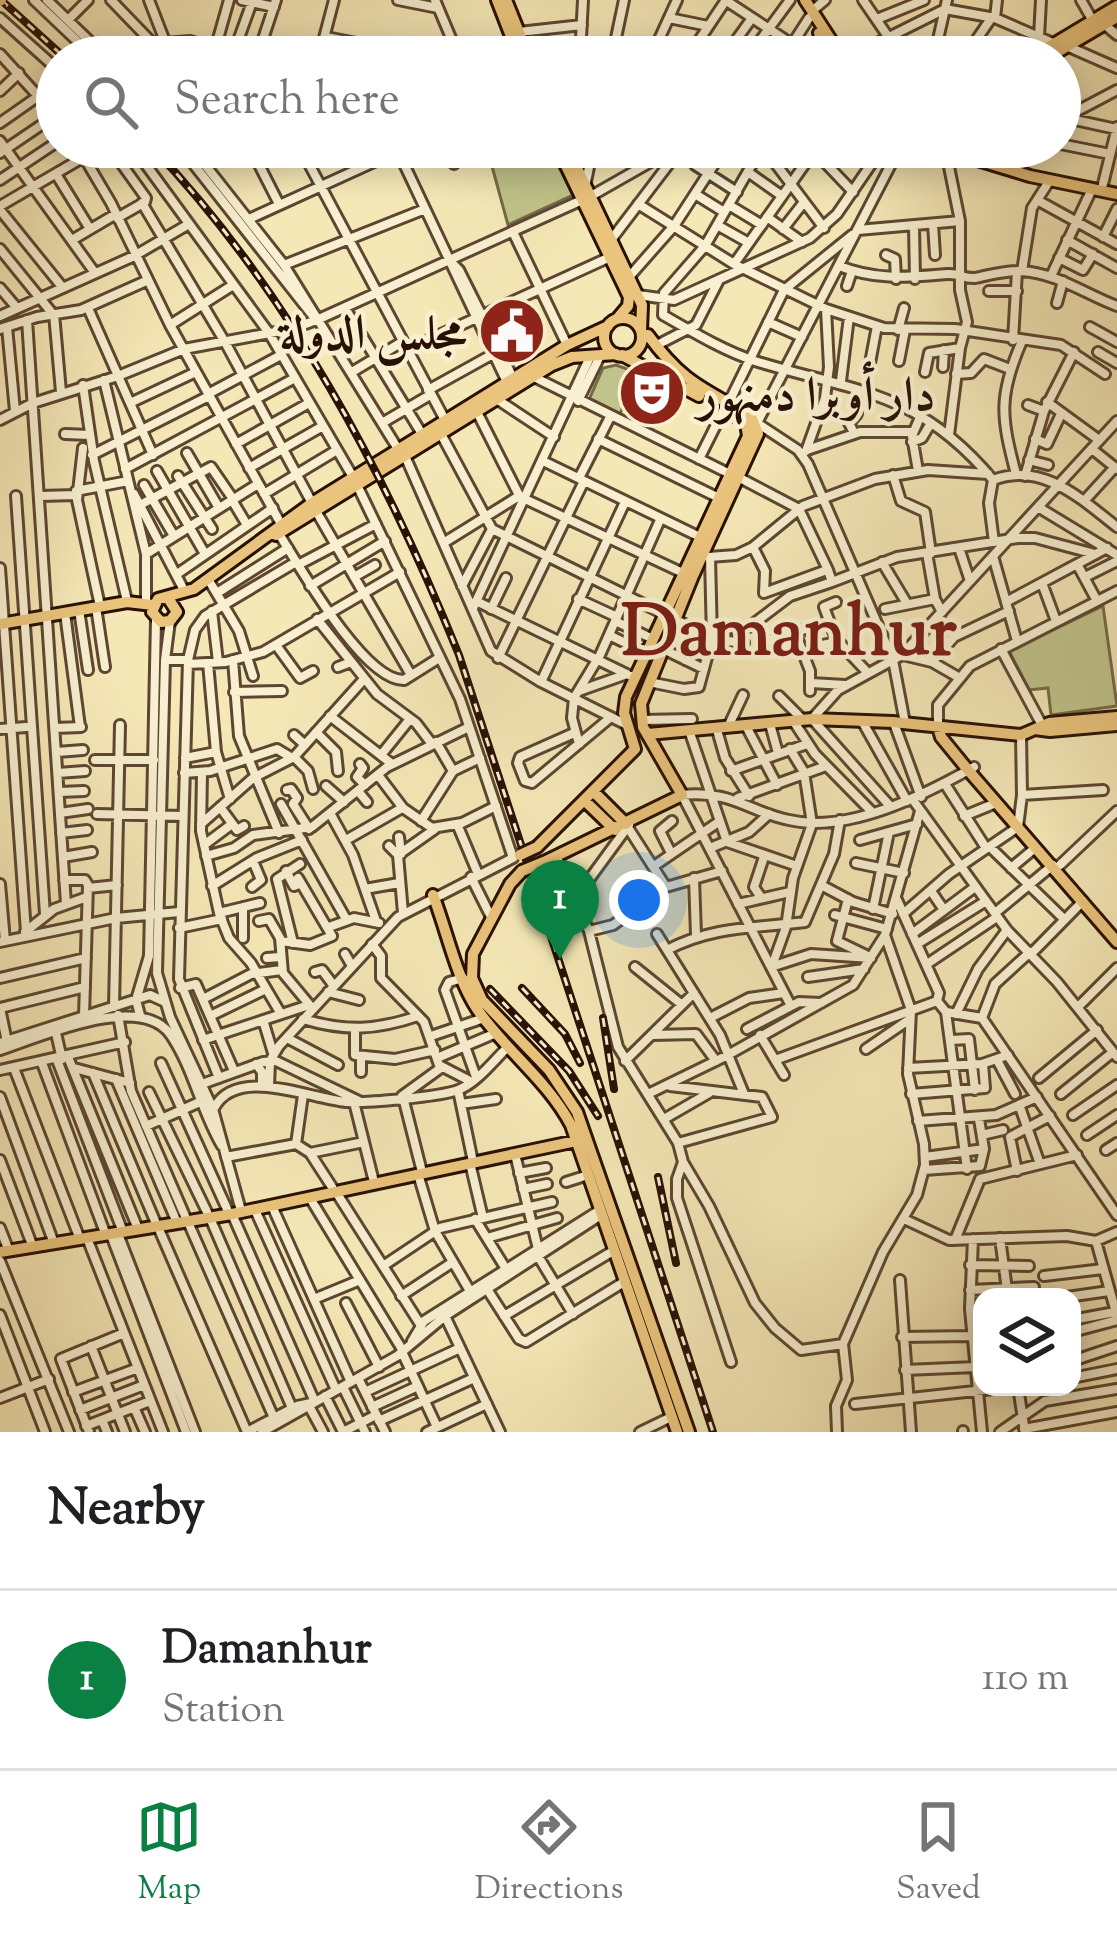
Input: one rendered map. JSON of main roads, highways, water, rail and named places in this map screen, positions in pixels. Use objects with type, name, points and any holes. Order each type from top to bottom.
[{"type":"main road","points":[[496,0],[511,36]]},
{"type":"main road","points":[[506,0],[521,36]]},
{"type":"main road","points":[[1099,23],[1117,5]]},
{"type":"main road","points":[[803,6],[825,36]]},
{"type":"main road","points":[[1077,36],[1117,17]]},
{"type":"main road","points":[[402,452],[445,420],[565,359],[593,361],[637,350],[644,314],[638,295],[570,168]]},
{"type":"main road","points":[[151,608],[158,599],[186,593],[279,528],[477,412],[510,380],[612,322],[628,306],[629,297],[575,168]]},
{"type":"main road","points":[[1006,168],[1117,191]]},
{"type":"main road","points":[[1036,168],[1074,182]]},
{"type":"main road","points":[[612,322],[631,320],[694,386],[743,419],[749,429],[706,557],[688,576]]},
{"type":"main road","points":[[516,856],[537,847],[635,749],[635,723],[700,537],[718,498],[757,441],[757,423],[749,414],[619,355],[605,342],[612,322]]},
{"type":"main road","points":[[645,368],[646,355],[658,350]]},
{"type":"main road","points":[[173,618],[214,588],[279,528]]},
{"type":"main road","points":[[168,598],[177,607],[173,618]]},
{"type":"main road","points":[[2,624],[127,602],[173,618]]},
{"type":"main road","points":[[670,616],[631,676],[624,713],[648,734],[682,795],[522,871],[510,884],[473,954],[472,978],[478,994],[580,1121],[689,1432]]},
{"type":"main road","points":[[626,698],[641,704]]},
{"type":"main road","points":[[648,734],[804,720],[861,720],[1021,735],[1041,728],[1117,721]]},
{"type":"main road","points":[[938,727],[1117,942]]},
{"type":"main road","points":[[971,769],[1117,930]]},
{"type":"main road","points":[[590,798],[625,825]]},
{"type":"main road","points":[[434,896],[463,978],[484,1018],[508,1047],[548,1080]]},
{"type":"main road","points":[[457,957],[473,954]]},
{"type":"main road","points":[[559,1093],[677,1432]]},
{"type":"main road","points":[[471,1160],[576,1139]]},
{"type":"main road","points":[[3,1251],[208,1215],[576,1139]]},
{"type":"main road","points":[[233,1210],[272,1207],[373,1178],[419,1171]]},
{"type":"main road","points":[[113,1231],[156,1224]]},
{"type":"main road","points":[[3,1251],[52,1238],[82,1236]]},
{"type":"railway","points":[[1,0],[41,36]]},
{"type":"railway","points":[[171,168],[247,261],[329,386],[430,586],[459,655],[713,1432]]},
{"type":"railway","points":[[522,988],[565,1034],[580,1063]]},
{"type":"railway","points":[[490,989],[569,1071],[598,1116]]},
{"type":"railway","points":[[603,1018],[614,1089]]},
{"type":"railway","points":[[658,1177],[676,1263]]},
{"type":"place","name":"مجلس الدولة","points":[[512,331]]},
{"type":"place","name":"دار أوبرا دمنهور","points":[[652,393]]},
{"type":"place","name":"Damanhur","points":[[560,959]]},
{"type":"district","name":"Damanhur","points":[[789,629]]}]
